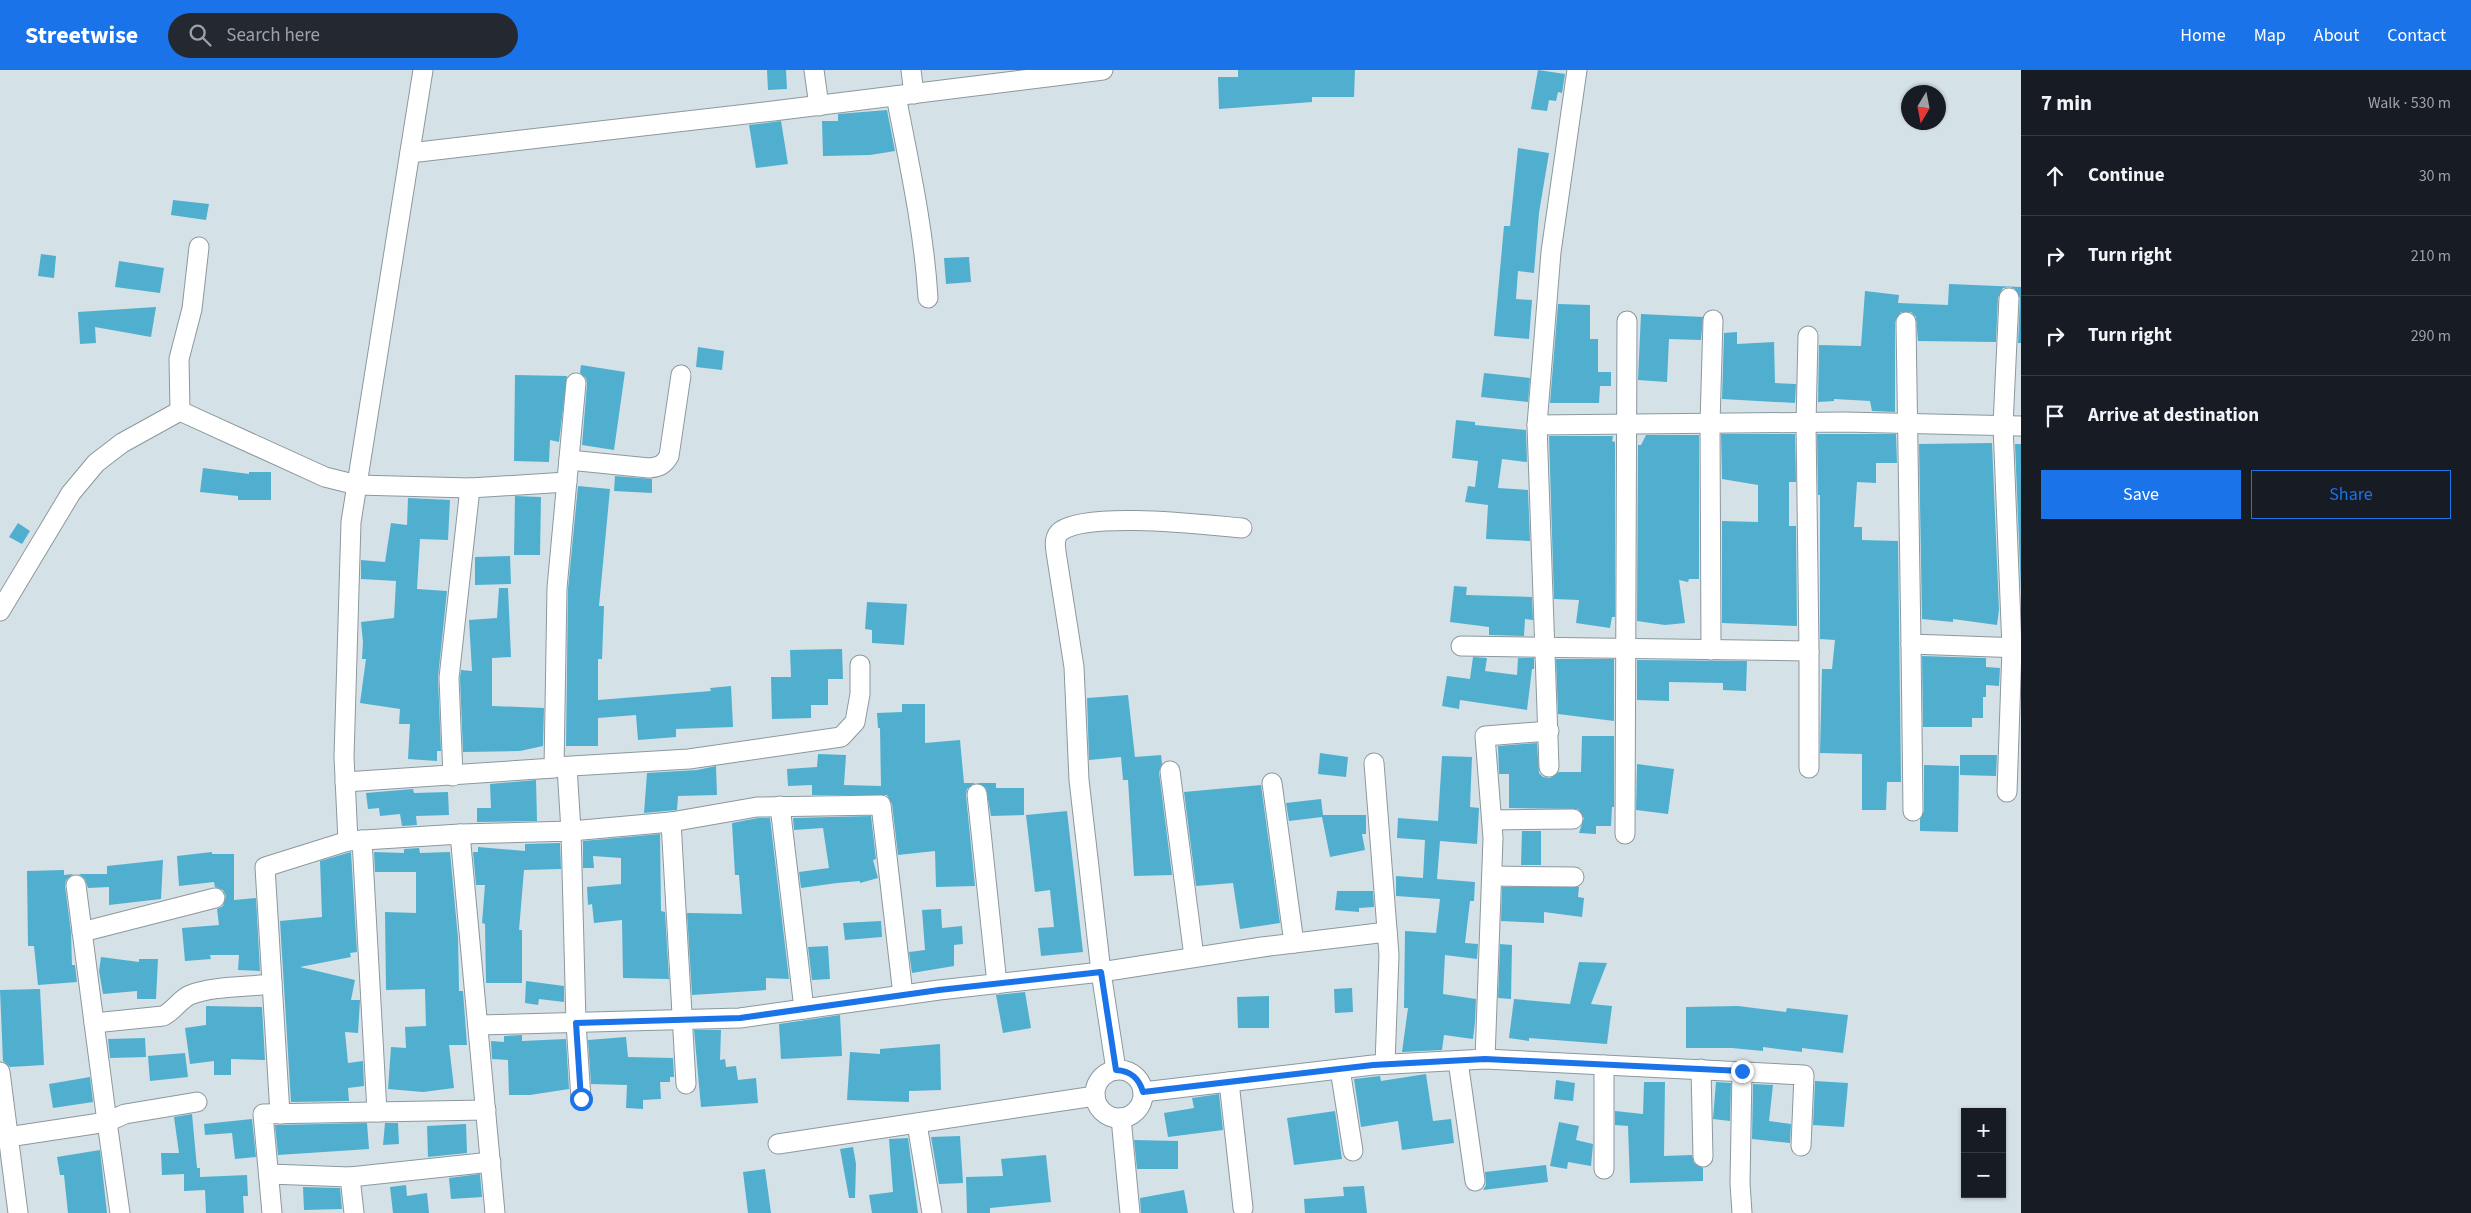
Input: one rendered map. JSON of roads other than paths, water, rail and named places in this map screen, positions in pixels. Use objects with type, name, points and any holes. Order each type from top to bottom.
[{"type":"street","points":[[377,1112],[355,840],[345,782],[344,757],[351,522],[423,70]]},
{"type":"street","points":[[814,70],[819,106]]},
{"type":"street","points":[[911,70],[905,95],[928,298]]},
{"type":"street","points":[[410,153],[905,95],[1008,76],[1097,70]]},
{"type":"street","points":[[1549,767],[1537,425],[1551,252],[1577,70]]},
{"type":"street","points":[[180,411],[179,360],[192,308],[199,247]]},
{"type":"street","points":[[2007,792],[2016,648],[2009,298]]},
{"type":"street","points":[[1712,650],[1710,423],[1713,320]]},
{"type":"street","points":[[1625,834],[1625,424],[1627,321]]},
{"type":"street","points":[[1906,322],[1913,811]]},
{"type":"street","points":[[1808,336],[1806,422],[1809,768]]},
{"type":"street","points":[[569,460],[649,468],[658,467],[665,463],[669,456],[682,375]]},
{"type":"street","points":[[576,383],[558,588],[561,767],[570,831],[576,1023],[581,1099]]},
{"type":"street","points":[[180,411],[325,477],[357,485],[470,488],[567,482]]},
{"type":"street","points":[[0,611],[72,493],[96,463],[122,443],[180,411]]},
{"type":"street","points":[[1537,425],[1806,422],[2012,425]]},
{"type":"street","points":[[453,776],[449,678],[470,488]]},
{"type":"street","points":[[1116,1070],[1101,972],[1079,780],[1074,667],[1056,552],[1056,536],[1060,532],[1078,525],[1126,520],[1242,528]]},
{"type":"street","points":[[1911,644],[2016,648]]},
{"type":"street","points":[[1461,646],[1808,651]]},
{"type":"street","points":[[345,782],[689,759],[841,737],[855,722],[860,694],[860,665]]},
{"type":"street","points":[[1485,1059],[1492,876],[1492,820],[1485,736],[1549,731]]},
{"type":"street","points":[[1374,763],[1389,955],[1385,1064]]},
{"type":"street","points":[[1170,771],[1194,957]]},
{"type":"street","points":[[1272,783],[1294,943]]},
{"type":"street","points":[[977,794],[997,984]]},
{"type":"street","points":[[280,1114],[265,866],[355,840],[460,834],[570,831],[671,822],[757,807],[881,805],[903,995]]},
{"type":"street","points":[[780,806],[804,1009]]},
{"type":"street","points":[[1492,820],[1573,819]]},
{"type":"street","points":[[671,822],[684,1020],[686,1084]]},
{"type":"street","points":[[460,834],[495,1213]]},
{"type":"street","points":[[1492,876],[1574,877]]},
{"type":"street","points":[[76,885],[120,1213]]},
{"type":"street","points":[[82,932],[215,898]]},
{"type":"street","points":[[478,1025],[740,1018],[903,995],[1101,972],[1294,943],[1387,932]]},
{"type":"street","points":[[94,1023],[163,1016],[171,1012],[186,997],[199,992],[272,984]]},
{"type":"street","points":[[1143,1092],[1385,1064],[1485,1059],[1804,1075],[1801,1146]]},
{"type":"street","points":[[1458,1060],[1475,1181]]},
{"type":"street","points":[[1604,1065],[1604,1170]]},
{"type":"street","points":[[1340,1069],[1353,1150]]},
{"type":"street","points":[[1701,1069],[1703,1157]]},
{"type":"street","points":[[1116,1070],[1124,1071],[1137,1078],[1143,1092],[1142,1099],[1135,1112],[1121,1118],[1106,1115],[1101,1110],[1095,1096],[1095,1089],[1103,1076],[1116,1070]]},
{"type":"street","points":[[1742,1071],[1740,1183],[1742,1213]]},
{"type":"street","points":[[0,1072],[18,1213]]},
{"type":"street","points":[[1229,1082],[1243,1208]]},
{"type":"street","points":[[778,1144],[1095,1096]]},
{"type":"street","points":[[8,1137],[108,1122],[125,1114],[197,1102]]},
{"type":"street","points":[[272,1213],[263,1114],[486,1110]]},
{"type":"street","points":[[1121,1118],[1130,1213]]},
{"type":"street","points":[[917,1124],[932,1213]]},
{"type":"street","points":[[269,1174],[350,1177],[491,1162]]},
{"type":"street","points":[[350,1177],[354,1213]]}]
